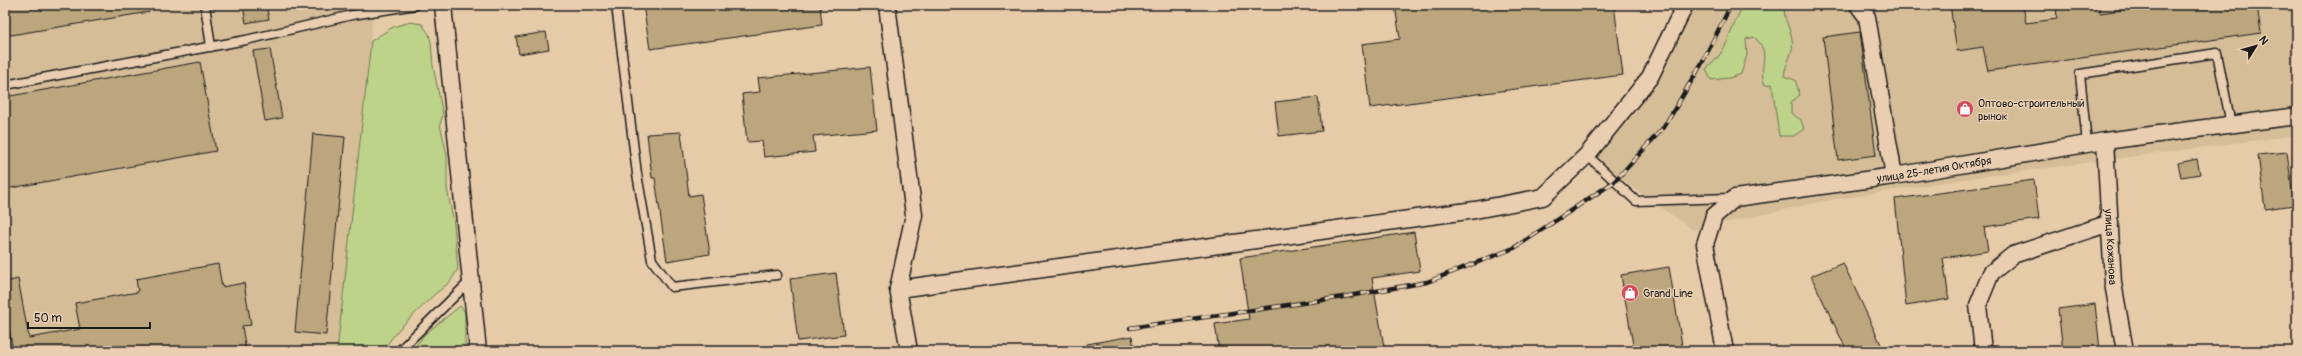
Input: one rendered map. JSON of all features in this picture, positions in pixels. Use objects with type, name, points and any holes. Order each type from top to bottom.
[{"type":"street","points":[[443,5],[478,351]]},
{"type":"street","points":[[887,5],[914,215],[898,289],[909,351]]},
{"type":"street","points":[[898,289],[1475,210],[1543,197],[1586,155],[1650,77],[1685,5]]},
{"type":"street","points":[[1858,5],[1867,17],[1894,176]]},
{"type":"street","name":"улица 25-летия Октября","points":[[1735,198],[1894,176],[2087,144],[2297,116]]},
{"type":"street","name":"улица Кожанова","points":[[2105,142],[2114,283],[2125,351]]},
{"type":"street","points":[[1725,351],[1705,244],[1714,216],[1735,198]]},
{"type":"street","points":[[1983,351],[1978,305],[1991,273],[2012,255],[2110,223]]},
{"type":"lane","points":[[205,5],[211,47]]},
{"type":"lane","points":[[5,85],[211,47],[352,15],[416,5]]},
{"type":"lane","points":[[616,5],[637,174],[652,260],[672,287],[777,275]]},
{"type":"lane","points":[[2087,144],[2080,74],[2217,53],[2232,125]]},
{"type":"lane","points":[[1586,155],[1636,201],[1735,198]]},
{"type":"lane","points":[[399,351],[471,280]]},
{"type":"shaded area","points":[[5,5],[374,5],[337,351],[5,351]]},
{"type":"shaded area","name":"Оптово-строительный рынок","points":[[1693,5],[2297,5],[2297,135],[1971,178],[1819,202],[1693,230],[1593,159],[1652,84]]},
{"type":"green space","points":[[1744,5],[1785,5],[1784,10],[1793,44],[1784,76],[1795,80],[1800,95],[1791,102],[1791,113],[1801,120],[1804,129],[1794,136],[1779,136],[1772,84],[1765,85],[1763,78],[1763,49],[1754,37],[1746,39],[1747,55],[1741,74],[1729,78],[1711,80],[1706,69],[1714,62],[1725,47]]},
{"type":"green space","points":[[410,22],[422,24],[429,34],[431,42],[433,66],[443,115],[440,124],[447,155],[447,188],[454,224],[458,269],[450,282],[435,294],[398,330],[386,346],[377,351],[337,351],[371,41],[393,27]]},
{"type":"green space","points":[[460,306],[465,312],[465,351],[412,351],[424,335]]},
{"type":"building","points":[[5,5],[148,5],[149,12],[5,36]]},
{"type":"building","points":[[243,5],[266,5],[269,19],[246,23]]},
{"type":"building","points":[[643,5],[820,5],[822,25],[650,49]]},
{"type":"building","points":[[1395,5],[1614,5],[1623,75],[1370,108],[1362,44],[1400,39]]},
{"type":"building","points":[[1950,5],[2023,5],[2026,23],[2057,19],[2056,5],[2099,5],[2100,13],[2155,5],[2257,5],[2261,33],[1988,71],[1983,47],[1957,51]]},
{"type":"building","points":[[546,32],[549,49],[519,54],[516,37]]},
{"type":"building","points":[[1860,32],[1876,155],[1838,160],[1823,37]]},
{"type":"building","points":[[270,49],[282,118],[265,121],[253,51]]},
{"type":"building","points":[[200,62],[216,151],[5,189],[5,97]]},
{"type":"building","points":[[870,67],[877,130],[813,136],[815,152],[764,157],[762,141],[747,142],[742,94],[760,92],[758,78]]},
{"type":"building","points":[[1318,97],[1322,131],[1279,136],[1275,102]]},
{"type":"building","points":[[681,132],[689,196],[701,194],[710,254],[667,261],[655,178],[652,178],[647,134]]},
{"type":"building","points":[[313,134],[345,137],[326,335],[295,332]]},
{"type":"building","points":[[2287,152],[2294,205],[2265,209],[2258,155]]},
{"type":"building","points":[[2197,159],[2200,174],[2181,177],[2178,163]]},
{"type":"building","points":[[2034,180],[2039,219],[1984,227],[1988,251],[1943,258],[1949,299],[1906,306],[1895,199]]},
{"type":"building","points":[[1414,232],[1420,271],[1372,278],[1384,347],[1361,351],[1219,351],[1215,324],[1249,319],[1240,258]]},
{"type":"building","points":[[1843,263],[1884,351],[1847,351],[1811,276]]},
{"type":"building","points":[[218,264],[222,287],[244,283],[251,325],[242,326],[246,351],[13,351],[7,318],[5,318],[5,282],[18,279],[29,338],[80,329],[75,303],[138,292],[136,279]]},
{"type":"building","points":[[1669,267],[1683,351],[1634,351],[1621,275]]},
{"type":"building","points":[[836,273],[844,335],[798,341],[790,279]]},
{"type":"building","points":[[2095,304],[2100,350],[2063,351],[2058,309]]},
{"type":"building","points":[[1132,336],[1134,351],[1088,351],[1087,344]]},
{"type":"railway","points":[[1130,328],[1343,297],[1427,282],[1514,248],[1614,182],[1664,127],[1702,63],[1731,5]]},
{"type":"place","name":"Оптово-строительный рынок","points":[[1965,109]]},
{"type":"place","name":"Grand Line","points":[[1630,293]]}]
